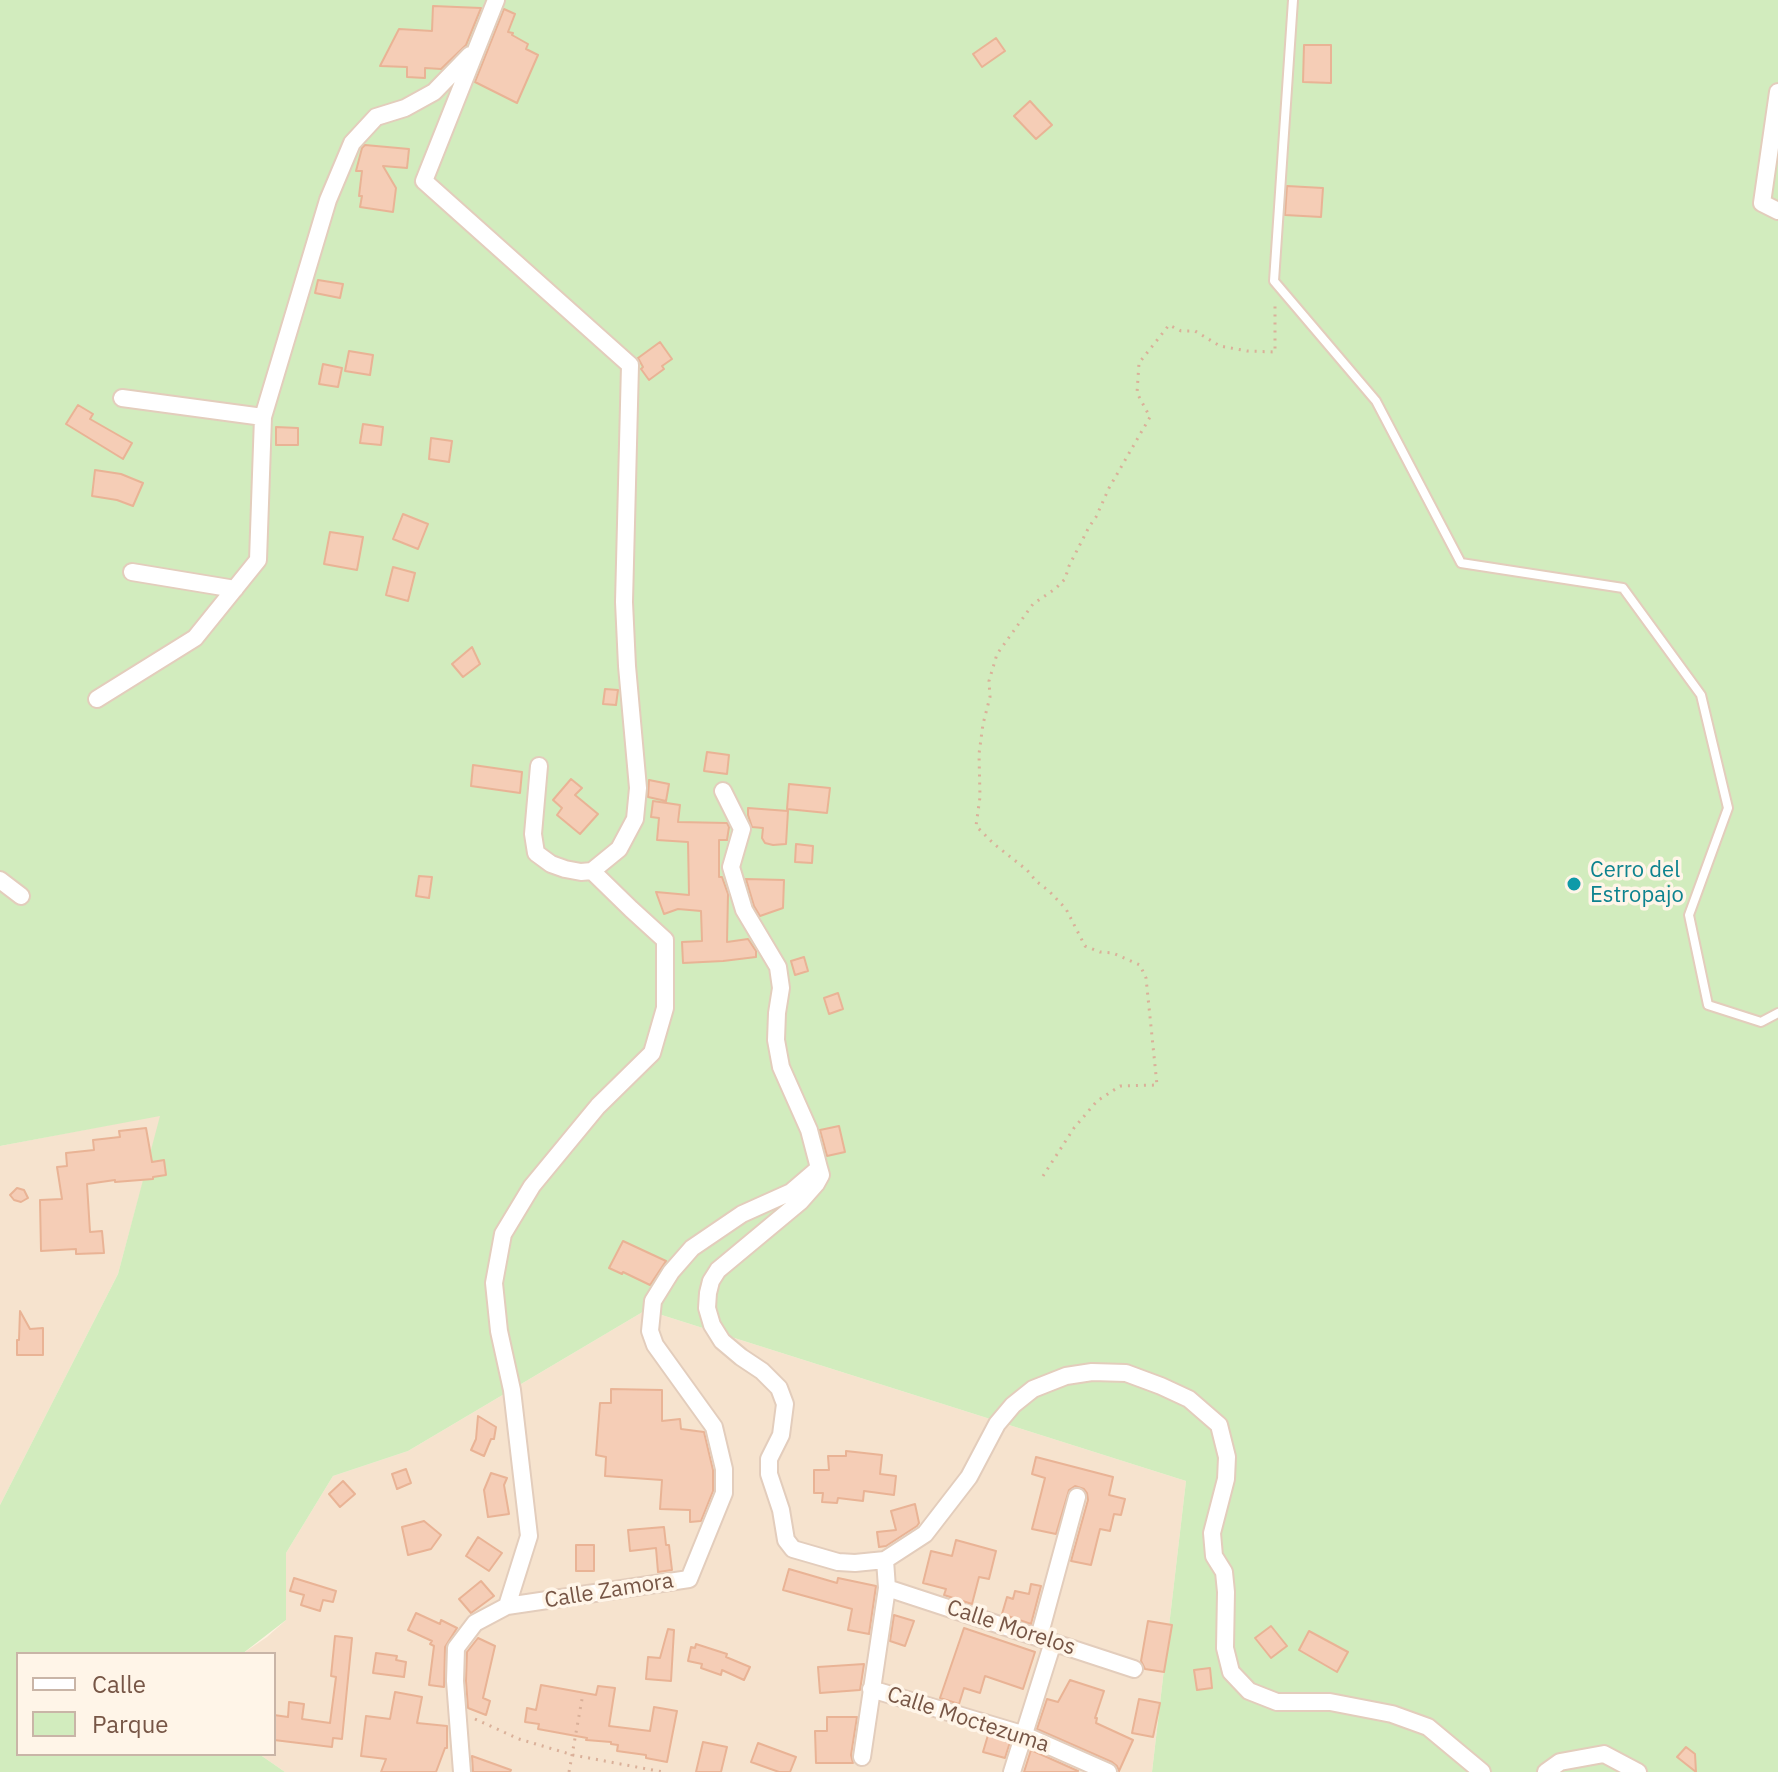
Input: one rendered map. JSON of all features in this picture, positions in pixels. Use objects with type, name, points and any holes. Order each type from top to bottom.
[{"type":"street","points":[[496,0],[424,181],[630,365],[624,602],[638,788],[635,819],[619,849],[592,871],[565,869],[536,853],[533,834],[539,766]]},
{"type":"street","points":[[97,699],[195,638],[258,560],[263,417],[328,200],[352,143],[376,117],[405,108],[434,92],[477,48]]},
{"type":"street","points":[[1778,92],[1762,203],[1778,211]]},
{"type":"street","points":[[122,398],[263,417]]},
{"type":"street","points":[[132,572],[235,589]]},
{"type":"street","points":[[723,791],[742,829],[731,867],[744,910],[778,967],[781,988],[776,1040],[781,1067],[809,1130],[821,1175],[801,1201],[718,1270],[711,1281],[707,1308],[712,1325],[722,1341],[762,1371],[779,1388],[785,1404],[781,1435],[769,1459],[769,1474],[781,1510],[786,1540],[793,1549],[838,1562],[885,1560],[925,1534],[969,1477],[997,1424],[1013,1405],[1033,1389],[1066,1376],[1092,1372],[1126,1373],[1189,1399],[1219,1425],[1227,1457],[1226,1479],[1212,1533],[1214,1556],[1224,1572],[1225,1648],[1231,1672],[1249,1691],[1277,1702],[1330,1702],[1392,1714],[1428,1727],[1482,1772]]},
{"type":"street","name":"Calle Zamora","points":[[507,1606],[529,1536],[512,1390],[499,1331],[494,1283],[503,1234],[532,1186],[598,1106],[652,1053],[665,1008],[665,940],[592,871]]},
{"type":"street","points":[[0,880],[21,896]]},
{"type":"street","name":"Calle Zamora","points":[[462,1772],[456,1648],[475,1623],[507,1606],[689,1579],[724,1493],[724,1469],[714,1427],[655,1345],[650,1331],[653,1301],[671,1272],[692,1248],[742,1214],[791,1192],[819,1168]]},
{"type":"street","points":[[1012,1772],[1046,1640],[1077,1497]]},
{"type":"street","points":[[862,1757],[887,1588],[885,1560]]},
{"type":"street","name":"Calle Morelos","points":[[887,1588],[1134,1669]]},
{"type":"street","name":"Calle Moctezuma","points":[[871,1689],[1022,1734],[1108,1772]]},
{"type":"street","points":[[1546,1772],[1560,1762],[1604,1754],[1638,1772]]},
{"type":"lane","points":[[1293,0],[1274,281],[1376,401],[1461,563],[1623,588],[1701,695],[1728,808],[1689,915],[1708,1005],[1761,1022],[1778,1013]]},
{"type":"path","points":[[1043,1176],[1074,1128],[1097,1101],[1120,1086],[1157,1085],[1146,978],[1140,965],[1113,953],[1085,946],[1066,909],[976,826],[980,797],[979,754],[990,697],[989,681],[997,654],[1033,604],[1065,579],[1109,488],[1150,417],[1137,393],[1139,363],[1169,325],[1181,331],[1195,331],[1220,346],[1275,352],[1274,281]]},
{"type":"path","points":[[569,1772],[582,1699]]},
{"type":"path","points":[[457,1711],[519,1739],[573,1755],[663,1772]]},
{"type":"shaded area","points":[[161,1115],[118,1274],[0,1505],[0,1146]]},
{"type":"shaded area","points":[[646,1310],[1186,1481],[1152,1772],[285,1772],[262,1756],[276,1756],[276,1652],[245,1652],[286,1620],[286,1553],[333,1476],[408,1451]]},
{"type":"green space","points":[[0,0],[1778,0],[1778,1772],[1152,1772],[1186,1481],[646,1310],[408,1451],[333,1476],[286,1553],[286,1620],[245,1652],[16,1652],[16,1756],[262,1756],[285,1772],[0,1772],[0,1505],[118,1274],[160,1116],[0,1146]]},
{"type":"building","points":[[433,6],[481,8],[466,45],[441,69],[425,68],[425,78],[407,77],[407,67],[380,66],[399,29],[432,31]]},
{"type":"building","points":[[504,9],[515,14],[508,32],[528,44],[526,49],[538,55],[517,103],[475,82]]},
{"type":"building","points":[[996,38],[1005,51],[982,67],[973,54]]},
{"type":"building","points":[[1304,45],[1331,45],[1331,83],[1303,82]]},
{"type":"building","points":[[1030,101],[1052,125],[1036,139],[1014,116]]},
{"type":"building","points":[[365,145],[409,149],[407,168],[383,166],[396,188],[393,212],[360,207],[362,171],[356,171]]},
{"type":"building","points":[[1287,186],[1323,188],[1321,217],[1285,215]]},
{"type":"building","points":[[318,280],[343,284],[340,298],[315,293]]},
{"type":"building","points":[[660,342],[672,359],[649,380],[638,358]]},
{"type":"building","points":[[349,351],[373,355],[370,375],[345,371]]},
{"type":"building","points":[[323,364],[342,368],[338,387],[319,384]]},
{"type":"building","points":[[78,405],[93,414],[90,419],[132,443],[123,459],[66,424]]},
{"type":"building","points":[[363,424],[383,427],[381,445],[360,443]]},
{"type":"building","points":[[276,427],[298,428],[298,445],[276,445]]},
{"type":"building","points":[[431,438],[452,441],[449,462],[429,459]]},
{"type":"building","points":[[95,470],[121,474],[143,483],[133,506],[92,496]]},
{"type":"building","points":[[403,514],[428,524],[418,549],[393,539]]},
{"type":"building","points":[[330,532],[363,537],[357,570],[324,564]]},
{"type":"building","points":[[393,567],[415,573],[408,601],[386,595]]},
{"type":"building","points":[[472,647],[480,664],[463,677],[452,664]]},
{"type":"building","points":[[605,689],[618,690],[616,705],[603,704]]},
{"type":"building","points":[[707,752],[729,755],[727,774],[704,771]]},
{"type":"building","points":[[473,765],[522,772],[520,793],[471,786]]},
{"type":"building","points":[[571,779],[582,788],[575,795],[598,814],[580,834],[557,815],[562,808],[553,800]]},
{"type":"building","points":[[649,780],[669,784],[666,801],[648,797]]},
{"type":"building","points":[[789,784],[830,788],[827,813],[787,809]]},
{"type":"building","points":[[653,801],[680,805],[678,822],[727,823],[727,840],[719,840],[719,877],[722,877],[728,894],[727,942],[748,939],[756,951],[756,957],[683,963],[682,942],[702,941],[701,911],[678,909],[664,914],[656,892],[689,895],[688,842],[657,840],[659,818],[651,817]]},
{"type":"building","points":[[748,808],[788,811],[786,844],[765,843],[763,828],[752,827]]},
{"type":"building","points":[[796,844],[813,846],[812,863],[795,862]]},
{"type":"building","points":[[419,876],[432,877],[429,898],[416,896]]},
{"type":"building","points":[[746,879],[784,880],[783,908],[760,916]]},
{"type":"building","points":[[804,957],[808,971],[795,975],[791,961]]},
{"type":"building","points":[[838,993],[843,1009],[829,1014],[824,998]]},
{"type":"building","points":[[839,1126],[845,1152],[827,1156],[820,1130]]},
{"type":"building","points":[[146,1128],[152,1162],[164,1160],[166,1175],[153,1179],[87,1184],[90,1232],[102,1231],[104,1253],[76,1254],[76,1249],[41,1251],[40,1200],[62,1199],[57,1167],[67,1166],[66,1153],[94,1150],[93,1140],[120,1137],[119,1131]]},
{"type":"building","points":[[17,1188],[24,1190],[28,1198],[21,1202],[14,1200],[10,1195]]},
{"type":"building","points":[[623,1241],[666,1261],[650,1285],[609,1268]]},
{"type":"building","points":[[20,1311],[30,1329],[43,1328],[43,1355],[17,1355]]},
{"type":"building","points":[[611,1389],[662,1390],[662,1421],[680,1419],[681,1429],[704,1432],[713,1470],[713,1491],[701,1521],[690,1522],[690,1510],[660,1509],[662,1480],[605,1476],[606,1457],[596,1455],[600,1403],[611,1403]]},
{"type":"building","points":[[478,1416],[496,1427],[494,1439],[491,1439],[484,1456],[471,1450],[476,1439]]},
{"type":"building","points":[[846,1451],[882,1455],[880,1474],[896,1476],[894,1495],[864,1491],[863,1501],[838,1498],[837,1503],[822,1502],[823,1493],[814,1493],[814,1470],[829,1470],[828,1456],[846,1456]]},
{"type":"building","points":[[1036,1457],[1113,1477],[1109,1495],[1125,1499],[1121,1515],[1114,1514],[1110,1531],[1100,1529],[1091,1565],[1071,1561],[1088,1500],[1084,1489],[1075,1486],[1069,1490],[1056,1534],[1032,1529],[1045,1478],[1032,1474]]},
{"type":"building","points":[[406,1469],[411,1483],[397,1489],[392,1474]]},
{"type":"building","points":[[491,1473],[507,1478],[504,1485],[509,1514],[488,1517],[484,1490]]},
{"type":"building","points":[[343,1481],[355,1494],[340,1507],[329,1494]]},
{"type":"building","points":[[915,1504],[917,1526],[886,1546],[879,1547],[877,1532],[896,1530],[891,1511]]},
{"type":"building","points":[[424,1521],[441,1535],[431,1549],[408,1555],[402,1527]]},
{"type":"building","points":[[664,1527],[672,1570],[658,1572],[656,1548],[630,1551],[628,1530]]},
{"type":"building","points":[[478,1537],[502,1553],[489,1571],[466,1556]]},
{"type":"building","points":[[956,1540],[996,1551],[989,1579],[979,1577],[972,1604],[944,1595],[946,1589],[923,1583],[931,1551],[952,1556]]},
{"type":"building","points":[[576,1545],[594,1545],[594,1571],[576,1571]]},
{"type":"building","points":[[789,1569],[837,1583],[838,1578],[876,1586],[869,1634],[848,1630],[852,1609],[783,1590]]},
{"type":"building","points":[[294,1578],[336,1591],[333,1602],[323,1600],[320,1611],[301,1605],[304,1595],[290,1591]]},
{"type":"building","points":[[481,1581],[494,1596],[471,1613],[459,1599]]},
{"type":"building","points":[[1031,1584],[1041,1586],[1031,1624],[1002,1614],[1007,1597],[1013,1599],[1015,1591],[1029,1594]]},
{"type":"building","points":[[416,1613],[457,1628],[445,1647],[444,1687],[429,1685],[432,1641],[408,1630]]},
{"type":"building","points":[[894,1615],[914,1621],[905,1646],[890,1641]]},
{"type":"building","points":[[1148,1621],[1172,1625],[1164,1672],[1145,1669],[1141,1661]]},
{"type":"building","points":[[1271,1626],[1287,1646],[1271,1658],[1255,1638]]},
{"type":"building","points":[[964,1628],[1035,1652],[1023,1689],[985,1676],[980,1693],[964,1688],[959,1704],[940,1698]]},
{"type":"building","points":[[668,1629],[674,1630],[671,1681],[646,1679],[648,1657],[660,1658]]},
{"type":"building","points":[[1309,1631],[1348,1652],[1337,1672],[1299,1650]]},
{"type":"building","points":[[335,1636],[352,1638],[342,1739],[333,1738],[332,1747],[276,1740],[276,1715],[288,1717],[289,1702],[304,1704],[302,1719],[330,1723],[336,1677],[331,1676]]},
{"type":"building","points":[[478,1638],[495,1646],[483,1698],[490,1701],[486,1715],[468,1708],[467,1652]]},
{"type":"building","points":[[696,1644],[727,1654],[726,1657],[750,1667],[744,1680],[722,1670],[721,1675],[701,1668],[702,1664],[688,1661],[691,1647],[695,1648]]},
{"type":"building","points":[[376,1653],[397,1656],[396,1660],[406,1662],[404,1677],[373,1673]]},
{"type":"building","points":[[864,1664],[860,1690],[820,1693],[818,1667]]},
{"type":"building","points":[[1210,1668],[1212,1688],[1197,1690],[1194,1670]]},
{"type":"building","points":[[1070,1680],[1104,1691],[1096,1723],[1133,1740],[1119,1771],[1112,1762],[1037,1729],[1047,1699],[1058,1702]]},
{"type":"building","points":[[541,1685],[596,1695],[598,1686],[615,1688],[609,1726],[650,1731],[654,1707],[677,1711],[667,1762],[617,1751],[618,1745],[611,1742],[586,1740],[538,1729],[539,1724],[525,1722],[527,1708],[536,1710]]},
{"type":"building","points":[[395,1692],[422,1697],[417,1723],[447,1726],[447,1748],[436,1772],[381,1772],[386,1759],[361,1756],[366,1716],[390,1719]]},
{"type":"building","points":[[1139,1699],[1160,1703],[1153,1737],[1132,1733]]},
{"type":"building","points":[[827,1717],[857,1717],[851,1755],[853,1763],[816,1763],[815,1731],[827,1731]]},
{"type":"building","points":[[988,1735],[1010,1742],[1005,1758],[983,1752]]},
{"type":"building","points":[[703,1742],[727,1747],[721,1772],[696,1772]]},
{"type":"building","points":[[758,1743],[796,1757],[790,1772],[779,1772],[751,1762]]},
{"type":"building","points":[[1686,1747],[1695,1754],[1696,1772],[1677,1757]]},
{"type":"building","points":[[1031,1750],[1078,1771],[1024,1772]]},
{"type":"building","points":[[472,1756],[511,1770],[473,1772]]},
{"type":"place","name":"Cerro del Estropajo","points":[[1574,884]]}]
